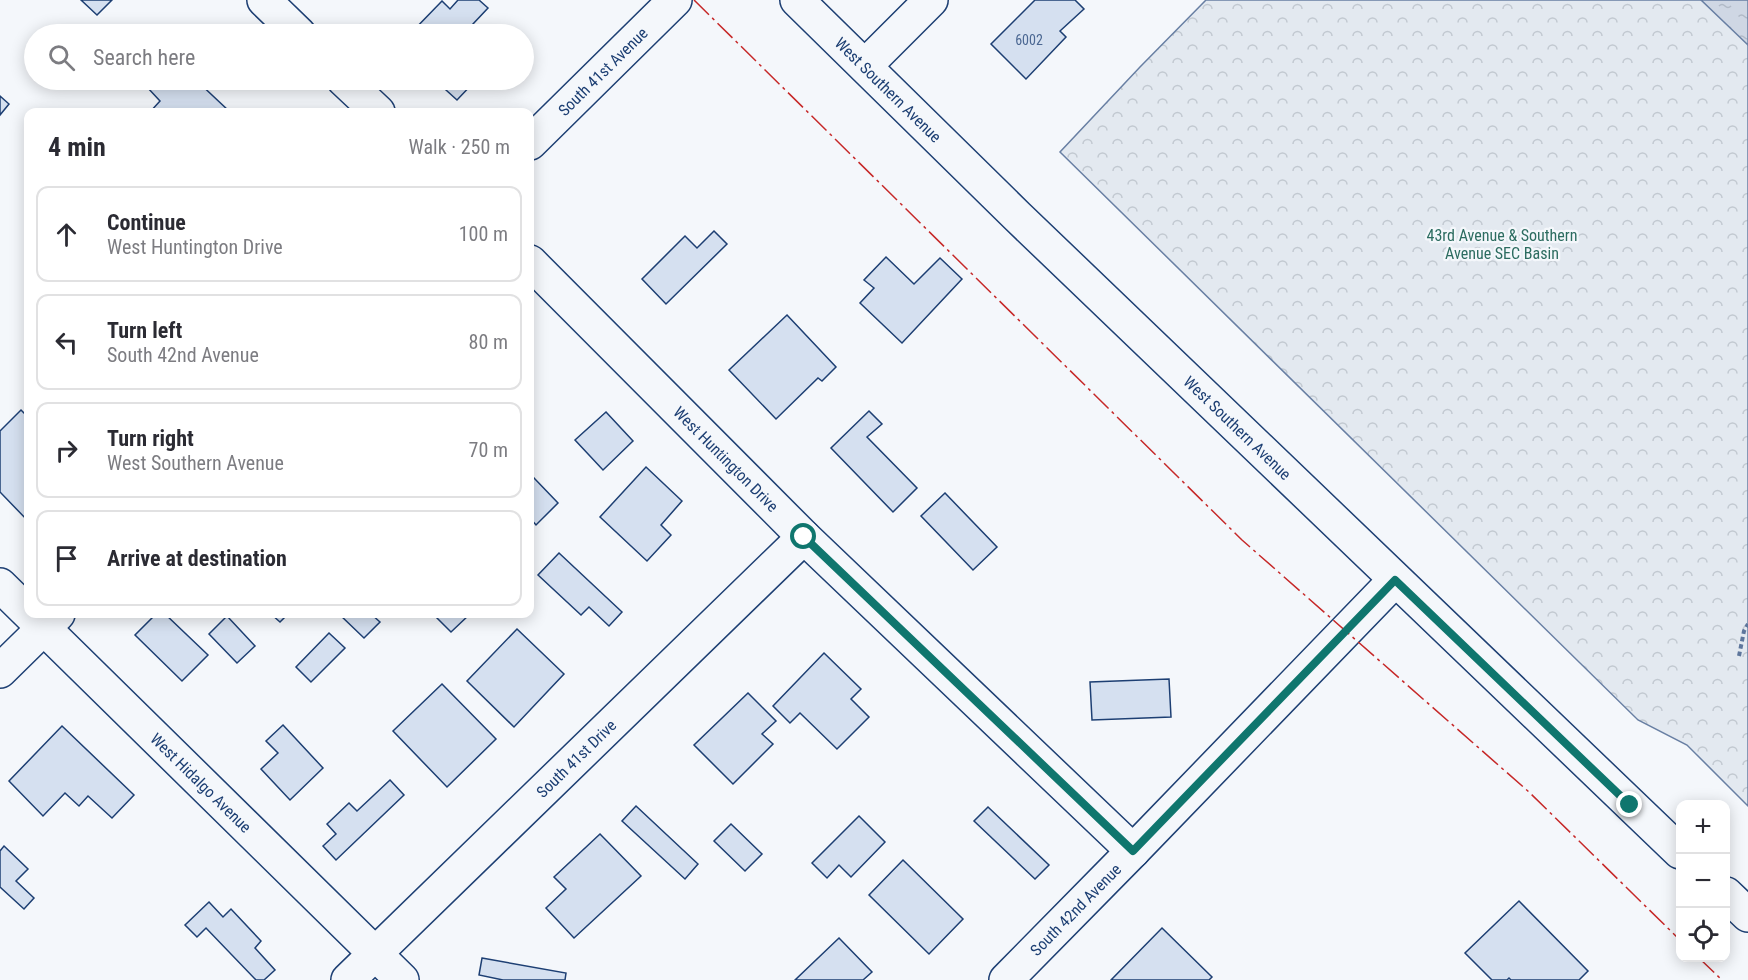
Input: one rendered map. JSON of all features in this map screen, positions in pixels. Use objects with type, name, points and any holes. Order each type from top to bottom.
[{"type":"street","points":[[264,0],[289,24]]},
{"type":"street","name":"South 41st Avenue","points":[[534,138],[675,0]]},
{"type":"street","name":"West Southern Avenue","points":[[797,0],[1017,216],[1676,848]]},
{"type":"street","points":[[865,66],[930,0]]},
{"type":"street","points":[[355,90],[374,108]]},
{"type":"street","name":"West Huntington Drive","points":[[534,266],[804,537],[1133,851]]},
{"type":"street","name":"South 41st Drive","points":[[348,980],[804,537]]},
{"type":"street","name":"South 42nd Avenue","points":[[1006,980],[1395,580]]},
{"type":"street","name":"West Hidalgo Avenue","points":[[0,585],[24,602]]},
{"type":"street","points":[[0,671],[51,621]]},
{"type":"street","name":"West Hidalgo Avenue","points":[[51,621],[402,980]]},
{"type":"street","points":[[1730,899],[1748,915]]},
{"type":"path","points":[[1738,656],[1748,624]]},
{"type":"green space","name":"43rd Avenue & Southern Avenue SEC Basin","points":[[1206,0],[1748,0],[1748,806],[1687,745],[1638,720],[1060,152]]},
{"type":"water","points":[[1701,0],[1748,0],[1748,45]]},
{"type":"building","points":[[81,0],[112,0],[97,15]]},
{"type":"building","points":[[458,0],[479,0],[488,8],[473,24],[420,24],[442,1],[450,9]]},
{"type":"building","points":[[1035,0],[1075,0],[1084,9],[1060,31],[1066,37],[1026,79],[991,44]]},
{"type":"building","points":[[150,90],[207,90],[226,108],[154,108],[160,101]]},
{"type":"building","points":[[446,90],[466,90],[457,100]]},
{"type":"building","points":[[0,96],[9,104],[0,115]]},
{"type":"building","points":[[714,231],[727,244],[666,304],[642,279],[685,236],[697,248]]},
{"type":"building","points":[[886,257],[914,284],[940,258],[962,279],[902,343],[860,303],[874,288],[864,280]]},
{"type":"building","points":[[787,315],[836,367],[822,381],[818,378],[776,419],[729,370]]},
{"type":"building","points":[[21,410],[24,413],[24,517],[0,492],[0,431]]},
{"type":"building","points":[[869,411],[882,424],[867,437],[917,488],[893,512],[831,448]]},
{"type":"building","points":[[606,412],[633,441],[603,470],[575,440]]},
{"type":"building","points":[[646,467],[682,501],[661,525],[671,535],[647,561],[600,517]]},
{"type":"building","points":[[534,478],[558,503],[536,525],[534,523]]},
{"type":"building","points":[[945,493],[997,547],[973,570],[921,516]]},
{"type":"building","points":[[559,553],[622,612],[609,626],[589,607],[581,615],[538,575]]},
{"type":"building","points":[[152,618],[169,618],[208,655],[182,681],[135,635]]},
{"type":"building","points":[[225,618],[229,618],[255,646],[237,663],[209,634]]},
{"type":"building","points":[[343,618],[376,618],[380,622],[364,638]]},
{"type":"building","points":[[437,618],[466,618],[451,632]]},
{"type":"building","points":[[517,629],[564,674],[514,727],[467,681]]},
{"type":"building","points":[[329,633],[345,648],[311,682],[296,667]]},
{"type":"building","points":[[824,653],[861,689],[851,699],[869,717],[837,749],[800,713],[790,723],[773,706]]},
{"type":"building","points":[[1169,679],[1171,717],[1092,720],[1090,682]]},
{"type":"building","points":[[442,684],[496,739],[447,787],[393,731]]},
{"type":"building","points":[[748,693],[776,721],[762,734],[773,744],[733,784],[694,745]]},
{"type":"building","points":[[283,725],[323,768],[290,800],[261,769],[278,753],[266,741]]},
{"type":"building","points":[[62,726],[134,795],[112,818],[88,796],[79,806],[65,793],[43,816],[9,781]]},
{"type":"building","points":[[390,780],[404,795],[336,860],[323,846],[336,834],[327,824],[349,803],[357,811]]},
{"type":"building","points":[[636,806],[698,864],[685,879],[622,821]]},
{"type":"building","points":[[988,807],[1049,865],[1035,879],[974,821]]},
{"type":"building","points":[[859,816],[885,842],[851,877],[839,865],[827,878],[812,863]]},
{"type":"building","points":[[731,824],[762,854],[745,871],[714,841]]},
{"type":"building","points":[[600,834],[641,876],[574,938],[546,908],[566,889],[554,877]]},
{"type":"building","points":[[4,846],[28,869],[16,881],[34,898],[24,909],[0,887],[0,851]]},
{"type":"building","points":[[903,860],[963,919],[929,954],[869,895]]},
{"type":"building","points":[[1519,901],[1588,971],[1579,980],[1511,980],[1509,978],[1492,980],[1465,953]]},
{"type":"building","points":[[209,902],[223,917],[231,909],[261,941],[255,948],[275,970],[264,980],[256,980],[206,928],[197,937],[185,925]]},
{"type":"building","points":[[1162,928],[1212,977],[1209,980],[1111,980]]},
{"type":"building","points":[[839,938],[872,972],[863,980],[795,980]]},
{"type":"building","points":[[482,958],[566,973],[565,980],[503,980],[479,975]]},
{"type":"power","points":[[694,0],[1242,540],[1529,792],[1676,936]]},
{"type":"power","points":[[1703,962],[1722,980]]},
{"type":"route","points":[[804,537],[1133,851],[1395,580],[1630,805]]}]
